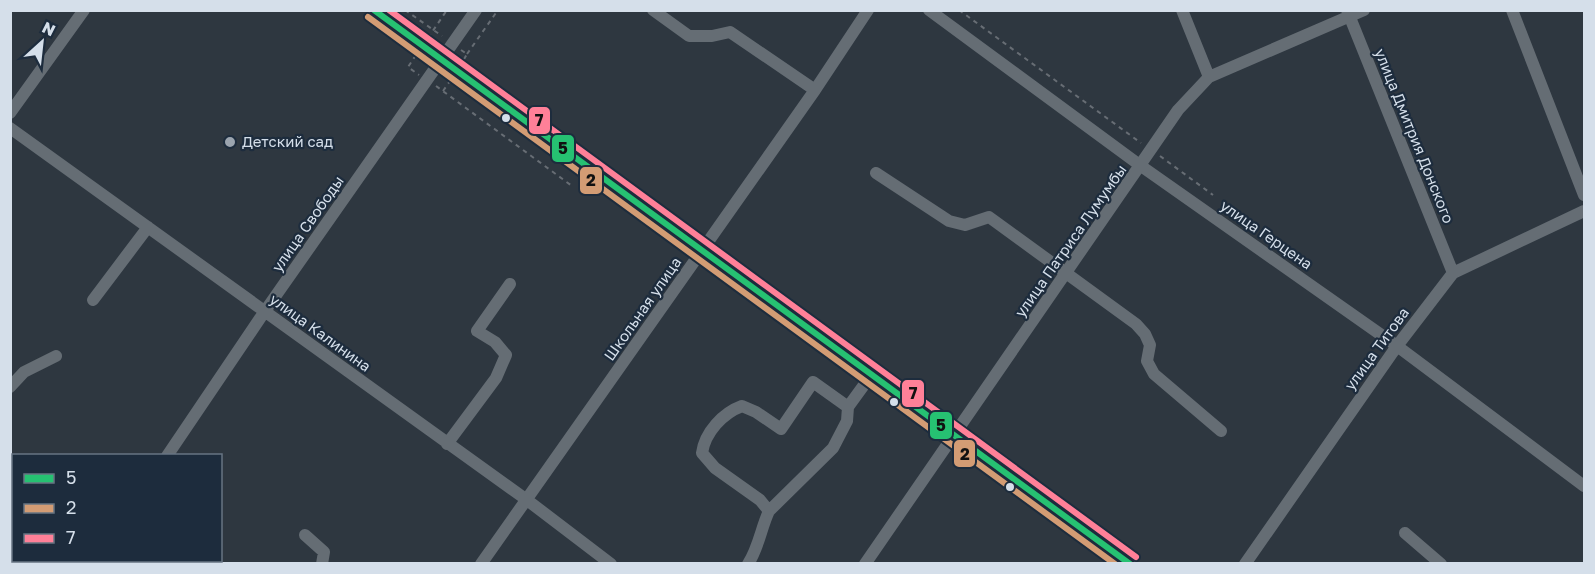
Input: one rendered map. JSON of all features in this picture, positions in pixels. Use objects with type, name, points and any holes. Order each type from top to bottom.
[{"type":"street","points":[[10,113],[84,10]]},
{"type":"street","points":[[373,10],[1131,564]]},
{"type":"street","name":"улица Свободы","points":[[168,454],[265,311],[476,10]]},
{"type":"street","points":[[653,10],[690,36],[712,36],[730,32],[815,90]]},
{"type":"street","name":"Школьная улица","points":[[482,564],[815,90],[868,10]]},
{"type":"street","name":"улица Герцена","points":[[929,10],[1141,166],[1397,346],[1584,486]]},
{"type":"street","points":[[1182,10],[1209,77]]},
{"type":"street","name":"улица Патриса Лумумбы","points":[[865,564],[1178,110],[1209,77],[1348,14],[1364,10]]},
{"type":"street","points":[[1512,10],[1584,195]]},
{"type":"street","name":"улица Дмитрия Донского","points":[[1348,14],[1453,273]]},
{"type":"street","name":"улица Калинина","points":[[10,128],[527,500],[611,564]]},
{"type":"street","points":[[876,173],[950,221],[964,225],[989,217],[1136,324],[1145,334],[1150,345],[1147,361],[1154,374],[1221,431]]},
{"type":"street","name":"улица Титова","points":[[1245,564],[1397,346],[1453,273],[1584,211]]},
{"type":"street","points":[[93,300],[148,227]]},
{"type":"street","points":[[447,444],[496,378],[506,355],[495,342],[477,331],[510,284]]},
{"type":"street","points":[[10,387],[24,372],[56,356]]},
{"type":"street","points":[[748,564],[760,540],[763,524],[770,511],[833,448],[847,421],[848,407],[872,374]]},
{"type":"street","points":[[770,511],[760,500],[715,468],[702,453],[703,445],[720,420],[741,406],[756,412],[781,429],[813,382],[848,407]]},
{"type":"street","points":[[1405,533],[1441,564]]},
{"type":"street","points":[[305,535],[324,552],[322,564]]},
{"type":"path","points":[[447,10],[408,67],[572,186]]},
{"type":"path","points":[[467,54],[498,10]]},
{"type":"path","points":[[959,10],[1213,195]]},
{"type":"transit line","name":"5","points":[[374,10],[1130,564]]},
{"type":"transit line","name":"7","points":[[389,10],[1136,557]]},
{"type":"transit line","name":"2","points":[[368,17],[1115,564]]},
{"type":"place","name":"Детский сад","points":[[230,142]]}]
